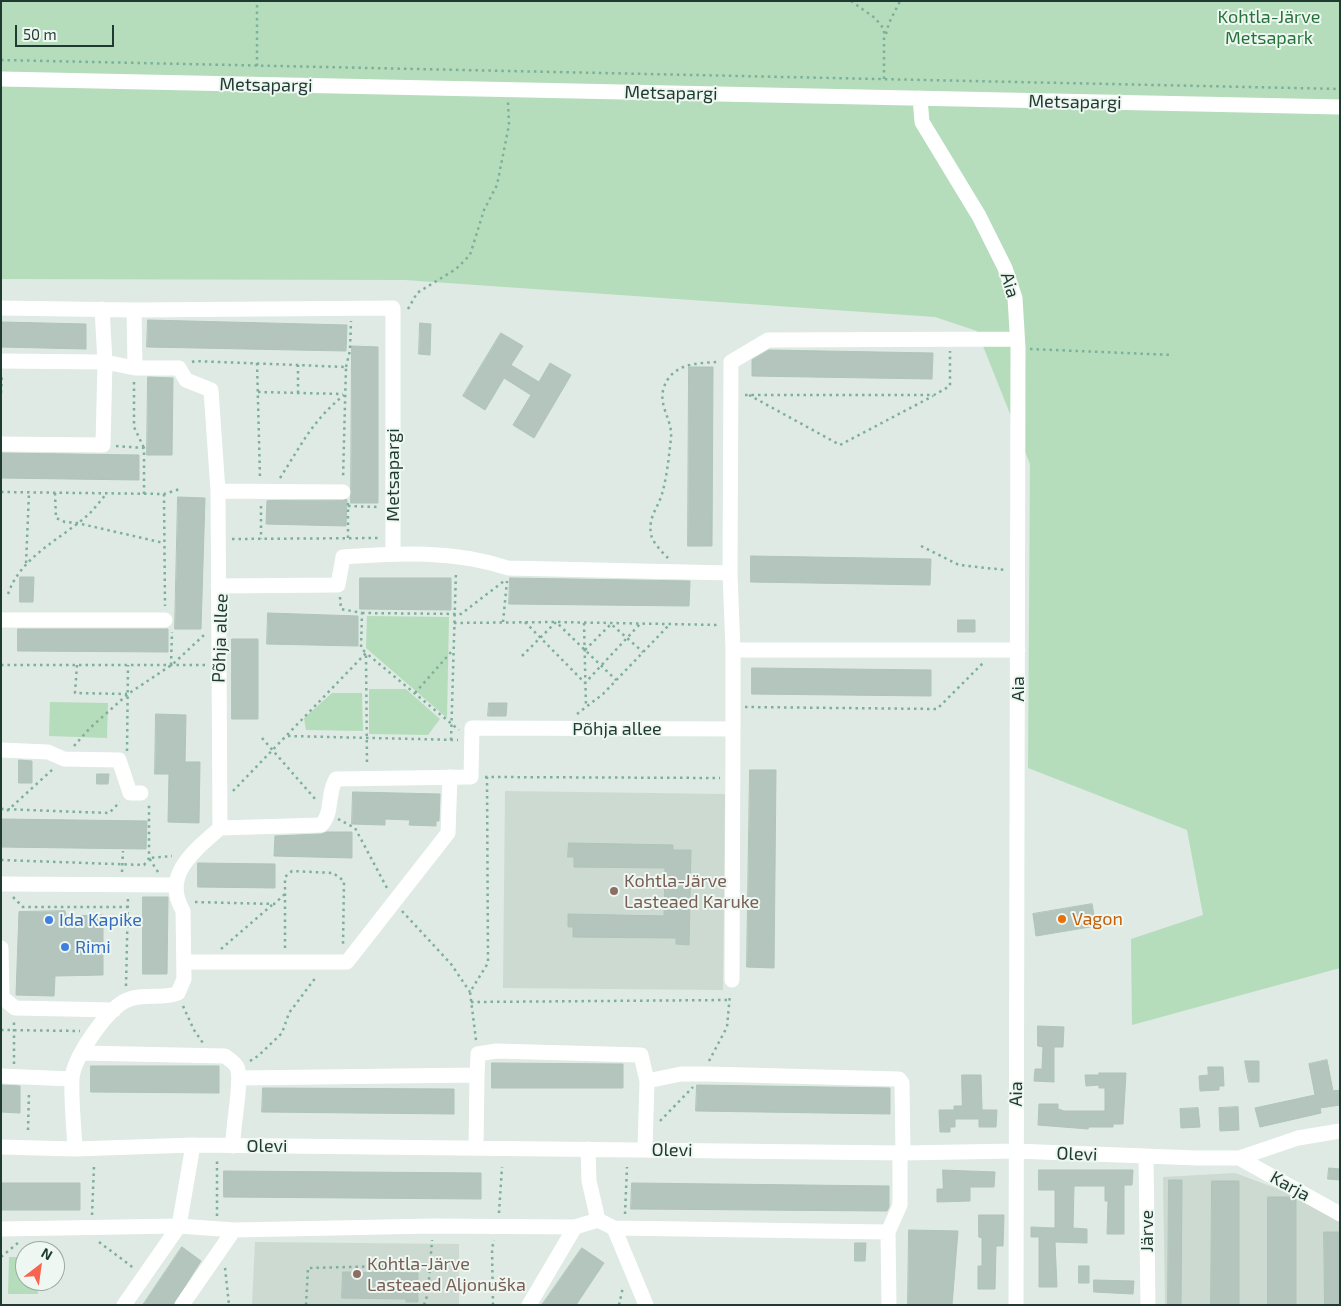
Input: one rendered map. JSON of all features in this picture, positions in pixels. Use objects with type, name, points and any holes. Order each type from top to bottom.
[{"type":"street","name":"Metsapargi","points":[[1,79],[1340,107]]},
{"type":"street","name":"Aia","points":[[920,98],[922,122],[979,216],[1005,268],[1015,298],[1018,344],[1016,1305]]},
{"type":"street","name":"Metsapargi","points":[[1,308],[134,310],[393,308],[393,546]]},
{"type":"street","points":[[1,444],[103,445],[105,362],[102,309]]},
{"type":"street","points":[[134,310],[135,368]]},
{"type":"street","points":[[732,980],[734,707],[730,573],[731,362],[768,340],[950,341],[1018,344]]},
{"type":"street","points":[[1,361],[105,362],[135,368],[179,368],[186,380],[211,390],[218,491],[218,586]]},
{"type":"street","points":[[218,491],[263,491],[345,499]]},
{"type":"street","points":[[338,585],[343,557],[393,546],[483,560],[508,568],[730,573]]},
{"type":"street","name":"Põhja allee","points":[[220,828],[218,586],[338,585]]},
{"type":"street","points":[[1,620],[165,620]]},
{"type":"street","points":[[733,650],[1018,650]]},
{"type":"street","name":"Põhja allee","points":[[472,740],[472,728],[733,729]]},
{"type":"street","points":[[75,1149],[72,1079],[74,1066],[96,1031],[114,1010],[126,1000],[139,997],[169,997],[178,993],[183,985],[183,911],[178,903],[176,885],[179,869],[191,855],[220,828],[321,826],[328,814],[332,785],[336,779],[479,777],[472,740]]},
{"type":"street","points":[[1,750],[48,752],[64,759],[119,760],[135,793]]},
{"type":"street","points":[[184,962],[347,962],[448,833],[450,778]]},
{"type":"street","points":[[1,884],[176,885]]},
{"type":"street","points":[[1,948],[2,997],[15,1008],[114,1010]]},
{"type":"street","points":[[476,1147],[478,1054],[496,1051],[641,1055],[646,1080],[645,1149]]},
{"type":"street","points":[[83,1053],[225,1056],[238,1072],[233,1146]]},
{"type":"street","points":[[238,1072],[477,1074]]},
{"type":"street","points":[[646,1080],[681,1074],[898,1079],[902,1083],[900,1205],[888,1232],[889,1305]]},
{"type":"street","points":[[15,1076],[72,1079]]},
{"type":"street","name":"Olevi","points":[[1,1147],[75,1149],[193,1145],[901,1153],[1016,1151],[1146,1157],[1239,1158],[1298,1138],[1340,1132]]},
{"type":"street","points":[[124,1305],[179,1226],[193,1145]]},
{"type":"street","points":[[588,1148],[589,1181],[598,1220]]},
{"type":"street","name":"Järve","points":[[1146,1157],[1148,1305]]},
{"type":"street","name":"Karja","points":[[1239,1158],[1340,1214]]},
{"type":"street","points":[[1,1229],[179,1226],[234,1230],[433,1226],[575,1227],[598,1220],[619,1228],[888,1232]]},
{"type":"street","points":[[529,1305],[575,1227]]},
{"type":"street","points":[[619,1228],[646,1305]]},
{"type":"street","points":[[182,1305],[234,1230]]},
{"type":"path","points":[[257,1],[257,66]]},
{"type":"path","points":[[851,1],[881,23],[886,36]]},
{"type":"path","points":[[886,97],[884,79],[886,36],[889,23],[900,1]]},
{"type":"path","points":[[1,60],[1340,89]]},
{"type":"path","points":[[408,309],[417,293],[456,269],[470,255],[484,210],[498,185],[510,125],[507,90]]},
{"type":"path","points":[[348,538],[345,499],[345,394],[352,308]]},
{"type":"path","points":[[747,395],[840,445],[950,386],[950,341]]},
{"type":"path","points":[[1018,344],[1173,355]]},
{"type":"path","points":[[1,361],[1,393]]},
{"type":"path","points":[[179,368],[195,361],[346,367]]},
{"type":"path","points":[[684,572],[662,552],[651,534],[652,513],[662,495],[671,435],[662,403],[663,390],[669,378],[692,363],[731,362]]},
{"type":"path","points":[[258,363],[263,491],[261,539]]},
{"type":"path","points":[[298,365],[298,393]]},
{"type":"path","points":[[135,368],[134,427],[144,448],[144,494]]},
{"type":"path","points":[[258,392],[345,394]]},
{"type":"path","points":[[263,491],[278,481],[311,428],[324,411],[345,394]]},
{"type":"path","points":[[731,395],[934,395]]},
{"type":"path","points":[[103,445],[144,448]]},
{"type":"path","points":[[1,492],[164,494],[180,489]]},
{"type":"path","points":[[26,563],[29,492]]},
{"type":"path","points":[[55,493],[56,518],[65,522],[77,523],[164,543]]},
{"type":"path","points":[[8,594],[14,578],[26,563],[89,514],[107,493]]},
{"type":"path","points":[[164,494],[165,620],[172,629],[171,665]]},
{"type":"path","points":[[345,499],[393,508]]},
{"type":"path","points":[[218,540],[348,538],[393,546]]},
{"type":"path","points":[[921,546],[959,565],[990,570],[1018,570]]},
{"type":"path","points":[[451,740],[456,555]]},
{"type":"path","points":[[338,585],[341,609],[362,613],[454,615],[461,614],[507,578],[503,622]]},
{"type":"path","points":[[362,613],[361,648],[472,740]]},
{"type":"path","points":[[7,811],[64,759],[90,728],[128,694],[171,665],[218,622]]},
{"type":"path","points":[[454,622],[732,626]]},
{"type":"path","points":[[525,622],[585,682]]},
{"type":"path","points":[[522,656],[556,622]]},
{"type":"path","points":[[556,622],[616,680]]},
{"type":"path","points":[[584,623],[586,707]]},
{"type":"path","points":[[585,650],[611,624]]},
{"type":"path","points":[[611,624],[643,652]]},
{"type":"path","points":[[585,682],[640,624]]},
{"type":"path","points":[[562,729],[603,694],[669,625]]},
{"type":"path","points":[[415,693],[452,650]]},
{"type":"path","points":[[734,707],[937,709],[996,650]]},
{"type":"path","points":[[220,805],[366,653]]},
{"type":"path","points":[[366,653],[367,779]]},
{"type":"path","points":[[1,665],[219,665]]},
{"type":"path","points":[[77,665],[75,693],[128,694]]},
{"type":"path","points":[[119,760],[128,750],[128,665]]},
{"type":"path","points":[[287,736],[472,740]]},
{"type":"path","points":[[262,738],[328,814],[355,828],[394,902],[451,964],[470,992],[478,1054]]},
{"type":"path","points":[[470,992],[488,963],[479,777],[733,778]]},
{"type":"path","points":[[1,810],[109,813],[135,793],[149,794],[149,858],[144,865],[1,860]]},
{"type":"path","points":[[122,851],[124,885],[128,894],[126,1000]]},
{"type":"path","points":[[149,858],[191,855]]},
{"type":"path","points":[[238,1072],[282,1033],[289,1013],[310,983],[336,962],[344,881],[333,873],[292,871],[285,877],[285,962]]},
{"type":"path","points":[[205,962],[285,894]]},
{"type":"path","points":[[12,896],[23,907],[128,907]]},
{"type":"path","points":[[178,903],[274,904]]},
{"type":"path","points":[[178,993],[194,1030],[214,1056]]},
{"type":"path","points":[[471,1002],[729,1000]]},
{"type":"path","points":[[15,1008],[15,1076],[28,1130]]},
{"type":"path","points":[[1,1030],[96,1031]]},
{"type":"path","points":[[619,1228],[627,1167]]},
{"type":"path","points":[[424,1305],[428,1293],[433,1226]]},
{"type":"path","points":[[306,1305],[308,1268],[430,1265]]},
{"type":"shaded area","name":"Kohtla-Järve Lasteaed Karuke","points":[[505,791],[725,794],[723,990],[503,988]]},
{"type":"shaded area","points":[[1235,1173],[1294,1195],[1340,1222],[1340,1305],[1165,1305],[1163,1177]]},
{"type":"shaded area","name":"Kohtla-Järve Lasteaed Aljonuška","points":[[255,1242],[459,1244],[459,1305],[252,1305]]},
{"type":"green space","name":"Kohtla-Järve Metsapark","points":[[1,1],[1340,1],[1340,968],[1132,1025],[1131,939],[1203,915],[1187,830],[1028,768],[1030,464],[977,331],[935,317],[405,280],[1,279]]},
{"type":"green space","points":[[367,616],[449,617],[447,718],[366,648]]},
{"type":"green space","points":[[369,689],[406,689],[440,719],[428,735],[369,734]]},
{"type":"green space","points":[[332,693],[362,693],[363,731],[306,730],[304,718]]},
{"type":"green space","points":[[50,702],[108,703],[107,738],[49,736]]},
{"type":"green space","points":[[9,1257],[15,1257],[15,1291],[38,1291],[38,1294],[8,1294]]},
{"type":"building","points":[[148,320],[347,325],[346,351],[147,347]]},
{"type":"building","points":[[1,322],[86,324],[86,349],[1,347]]},
{"type":"building","points":[[420,323],[431,324],[430,355],[419,354]]},
{"type":"building","points":[[501,333],[523,346],[511,365],[539,382],[550,363],[571,375],[534,438],[513,425],[531,395],[504,378],[485,410],[463,396]]},
{"type":"building","points":[[352,346],[378,347],[378,503],[351,503]]},
{"type":"building","points":[[769,350],[933,353],[932,379],[752,376],[752,360]]},
{"type":"building","points":[[689,367],[713,367],[712,546],[688,546]]},
{"type":"building","points":[[148,377],[173,378],[172,455],[147,455]]},
{"type":"building","points":[[1,453],[139,455],[139,480],[1,478]]},
{"type":"building","points":[[178,497],[205,498],[201,629],[175,629]]},
{"type":"building","points":[[347,500],[346,526],[266,524],[267,501]]},
{"type":"building","points":[[751,556],[931,559],[930,585],[751,582]]},
{"type":"building","points":[[20,577],[34,577],[33,602],[20,602]]},
{"type":"building","points":[[360,578],[451,578],[451,610],[360,609]]},
{"type":"building","points":[[510,578],[690,581],[689,606],[509,604]]},
{"type":"building","points":[[268,613],[358,616],[358,646],[267,644]]},
{"type":"building","points":[[958,620],[975,620],[975,632],[958,632]]},
{"type":"building","points":[[18,629],[168,629],[168,652],[18,651]]},
{"type":"building","points":[[232,639],[258,639],[258,719],[232,719]]},
{"type":"building","points":[[752,668],[931,670],[931,696],[752,694]]},
{"type":"building","points":[[489,703],[507,703],[506,716],[488,716]]},
{"type":"building","points":[[156,714],[186,715],[185,762],[200,762],[199,823],[168,822],[169,774],[155,774]]},
{"type":"building","points":[[19,760],[32,761],[32,783],[19,783]]},
{"type":"building","points":[[750,770],[776,770],[774,968],[747,967]]},
{"type":"building","points":[[97,774],[109,774],[108,784],[97,784]]},
{"type":"building","points":[[353,792],[440,794],[439,821],[436,821],[436,826],[409,825],[410,820],[385,819],[385,825],[352,824]]},
{"type":"building","points":[[1,819],[147,821],[146,849],[1,847]]},
{"type":"building","points":[[327,832],[352,832],[352,858],[274,856],[275,836],[321,834]]},
{"type":"building","points":[[569,843],[673,845],[673,850],[691,850],[689,945],[676,944],[676,938],[573,937],[573,927],[568,927],[568,914],[664,916],[665,868],[574,867],[574,857],[568,857]]},
{"type":"building","points":[[198,863],[275,864],[275,888],[198,887]]},
{"type":"building","points":[[143,897],[168,897],[167,974],[143,974]]},
{"type":"building","points":[[1092,904],[1096,926],[1036,936],[1033,914]]},
{"type":"building","points":[[65,911],[66,916],[103,915],[103,975],[55,976],[54,996],[16,995],[19,912]]},
{"type":"building","points":[[1038,1026],[1064,1027],[1063,1047],[1054,1047],[1054,1082],[1034,1081],[1035,1069],[1042,1069],[1043,1047],[1038,1046]]},
{"type":"building","points":[[1327,1060],[1333,1091],[1340,1090],[1340,1105],[1320,1108],[1321,1113],[1260,1127],[1255,1108],[1315,1095],[1309,1064]]},
{"type":"building","points":[[1245,1061],[1259,1061],[1259,1082],[1249,1082]]},
{"type":"building","points":[[492,1063],[623,1064],[623,1088],[492,1088]]},
{"type":"building","points":[[91,1066],[219,1066],[219,1093],[91,1092]]},
{"type":"building","points":[[1208,1067],[1223,1067],[1224,1086],[1219,1086],[1219,1090],[1200,1091],[1199,1076],[1208,1075]]},
{"type":"building","points":[[1099,1073],[1126,1073],[1123,1124],[1113,1124],[1113,1127],[1089,1127],[1088,1129],[1038,1125],[1039,1104],[1058,1104],[1058,1109],[1064,1111],[1105,1111],[1105,1088],[1099,1088],[1099,1085],[1086,1086],[1085,1075],[1099,1075]]},
{"type":"building","points":[[962,1075],[981,1075],[982,1110],[997,1110],[996,1127],[979,1127],[979,1119],[955,1119],[955,1127],[950,1127],[950,1132],[940,1132],[939,1110],[954,1110],[954,1106],[962,1106]]},
{"type":"building","points":[[1,1085],[20,1086],[20,1113],[1,1112]]},
{"type":"building","points":[[697,1085],[890,1088],[890,1114],[696,1111]]},
{"type":"building","points":[[263,1088],[454,1089],[454,1114],[262,1112]]},
{"type":"building","points":[[1238,1107],[1239,1130],[1220,1131],[1219,1108]]},
{"type":"building","points":[[1198,1108],[1200,1127],[1181,1128],[1180,1109]]},
{"type":"building","points":[[1329,1168],[1340,1169],[1340,1180],[1328,1179]]},
{"type":"building","points":[[943,1170],[995,1172],[994,1187],[970,1187],[970,1201],[937,1202],[937,1189],[943,1189]]},
{"type":"building","points":[[1039,1170],[1133,1170],[1132,1185],[1124,1185],[1124,1234],[1107,1234],[1108,1201],[1105,1201],[1105,1186],[1074,1186],[1073,1228],[1087,1229],[1087,1243],[1055,1242],[1057,1287],[1039,1287],[1039,1237],[1031,1237],[1031,1227],[1055,1228],[1055,1190],[1039,1190]]},
{"type":"building","points":[[224,1171],[481,1173],[481,1199],[224,1197]]},
{"type":"building","points":[[1169,1180],[1182,1180],[1181,1305],[1168,1305]]},
{"type":"building","points":[[1212,1181],[1239,1181],[1239,1305],[1211,1305]]},
{"type":"building","points":[[1,1183],[80,1183],[80,1210],[1,1210]]},
{"type":"building","points":[[632,1183],[889,1186],[889,1207],[887,1211],[631,1209]]},
{"type":"building","points":[[1268,1197],[1290,1197],[1296,1200],[1296,1305],[1268,1305]]},
{"type":"building","points":[[979,1215],[1004,1215],[1003,1246],[996,1246],[995,1289],[978,1289],[978,1266],[982,1266],[982,1238],[979,1237]]},
{"type":"building","points":[[909,1230],[958,1231],[952,1305],[908,1305]]},
{"type":"building","points":[[1324,1232],[1340,1232],[1340,1305],[1325,1305]]},
{"type":"building","points":[[855,1243],[866,1243],[865,1261],[855,1261]]},
{"type":"building","points":[[182,1247],[201,1261],[173,1305],[143,1305]]},
{"type":"building","points":[[582,1248],[604,1263],[576,1305],[542,1305]]},
{"type":"building","points":[[1079,1266],[1089,1266],[1089,1283],[1079,1283]]},
{"type":"building","points":[[343,1272],[418,1273],[418,1302],[406,1302],[406,1299],[342,1298]]},
{"type":"building","points":[[1094,1280],[1134,1281],[1133,1294],[1094,1292]]},
{"type":"place","name":"Kohtla-Järve Lasteaed Karuke","points":[[614,891]]},
{"type":"place","name":"Vagon","points":[[1062,919]]},
{"type":"place","name":"Ida Kapike","points":[[49,920]]},
{"type":"place","name":"Rimi","points":[[65,947]]},
{"type":"place","name":"Kohtla-Järve Lasteaed Aljonuška","points":[[357,1274]]}]
